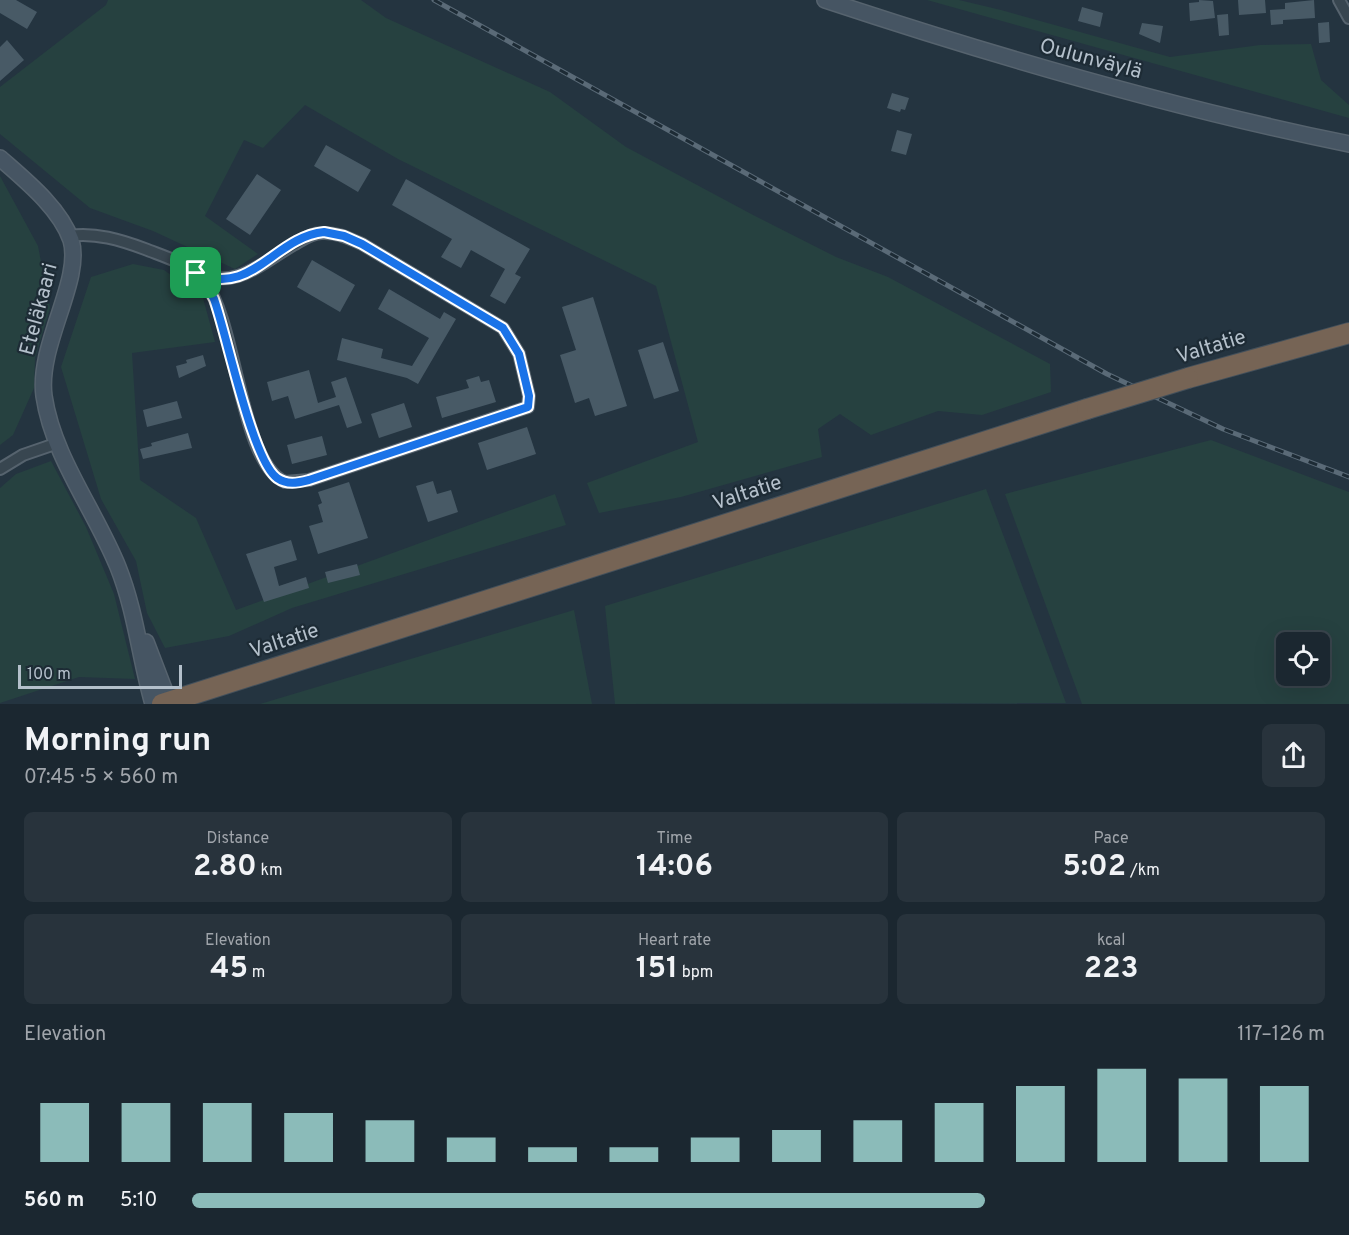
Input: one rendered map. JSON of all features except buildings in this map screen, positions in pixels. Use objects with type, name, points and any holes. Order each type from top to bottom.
[{"type":"highway","name":"Valtatie","points":[[161,703],[1087,409],[1349,333]]},
{"type":"street","name":"Oulunväylä","points":[[825,0],[1061,72],[1216,113],[1349,144]]},
{"type":"street","points":[[1340,0],[1349,18]]},
{"type":"street","name":"Eteläkaari","points":[[0,158],[43,200],[69,236],[73,250],[72,265],[48,347],[43,377],[46,408],[58,443],[109,547],[136,623],[160,673],[161,703]]},
{"type":"street","points":[[69,236],[88,235],[119,240],[171,259],[210,279],[230,280],[238,278],[307,236],[324,232],[344,236],[373,250],[503,328],[519,354],[529,396],[528,407],[309,480],[285,482],[270,471],[258,450],[217,308],[208,287],[196,273]]},
{"type":"street","points":[[0,470],[23,455],[58,443]]},
{"type":"green space","points":[[108,0],[361,0],[386,18],[550,92],[626,147],[755,216],[836,257],[888,277],[1050,364],[1051,392],[982,415],[938,411],[871,435],[840,414],[818,429],[822,457],[681,497],[599,513],[587,483],[698,442],[656,286],[398,159],[305,105],[263,148],[244,140],[205,216],[258,254],[235,269],[153,231],[90,208],[0,134],[0,87],[106,5]]},
{"type":"green space","points":[[927,0],[959,0],[1170,57],[1260,45],[1311,44],[1321,80],[1349,105],[1349,118]]},
{"type":"green space","points":[[0,176],[38,246],[50,308],[35,358],[34,388],[13,435],[0,445]]},
{"type":"green space","points":[[133,264],[164,270],[203,298],[215,342],[132,353],[140,480],[196,518],[236,610],[555,494],[566,525],[292,608],[229,636],[165,648],[147,613],[136,561],[101,499],[61,367],[91,277]]},
{"type":"green space","points":[[1211,440],[1349,492],[1349,704],[1082,704],[1005,494]]},
{"type":"green space","points":[[51,461],[86,527],[114,594],[135,679],[79,677],[0,703],[0,488],[16,474]]},
{"type":"green space","points":[[986,489],[1066,703],[615,704],[605,606]]},
{"type":"green space","points":[[574,610],[592,704],[260,704]]},
{"type":"railway","points":[[434,0],[1107,374],[1223,429],[1349,477]]},
{"type":"route","points":[[324,232],[344,236],[362,244],[503,328],[509,334],[519,354],[529,396],[528,407],[299,483],[280,480],[270,471],[258,450],[214,299],[204,281],[196,273],[221,281],[238,278],[307,236],[324,232]]}]
